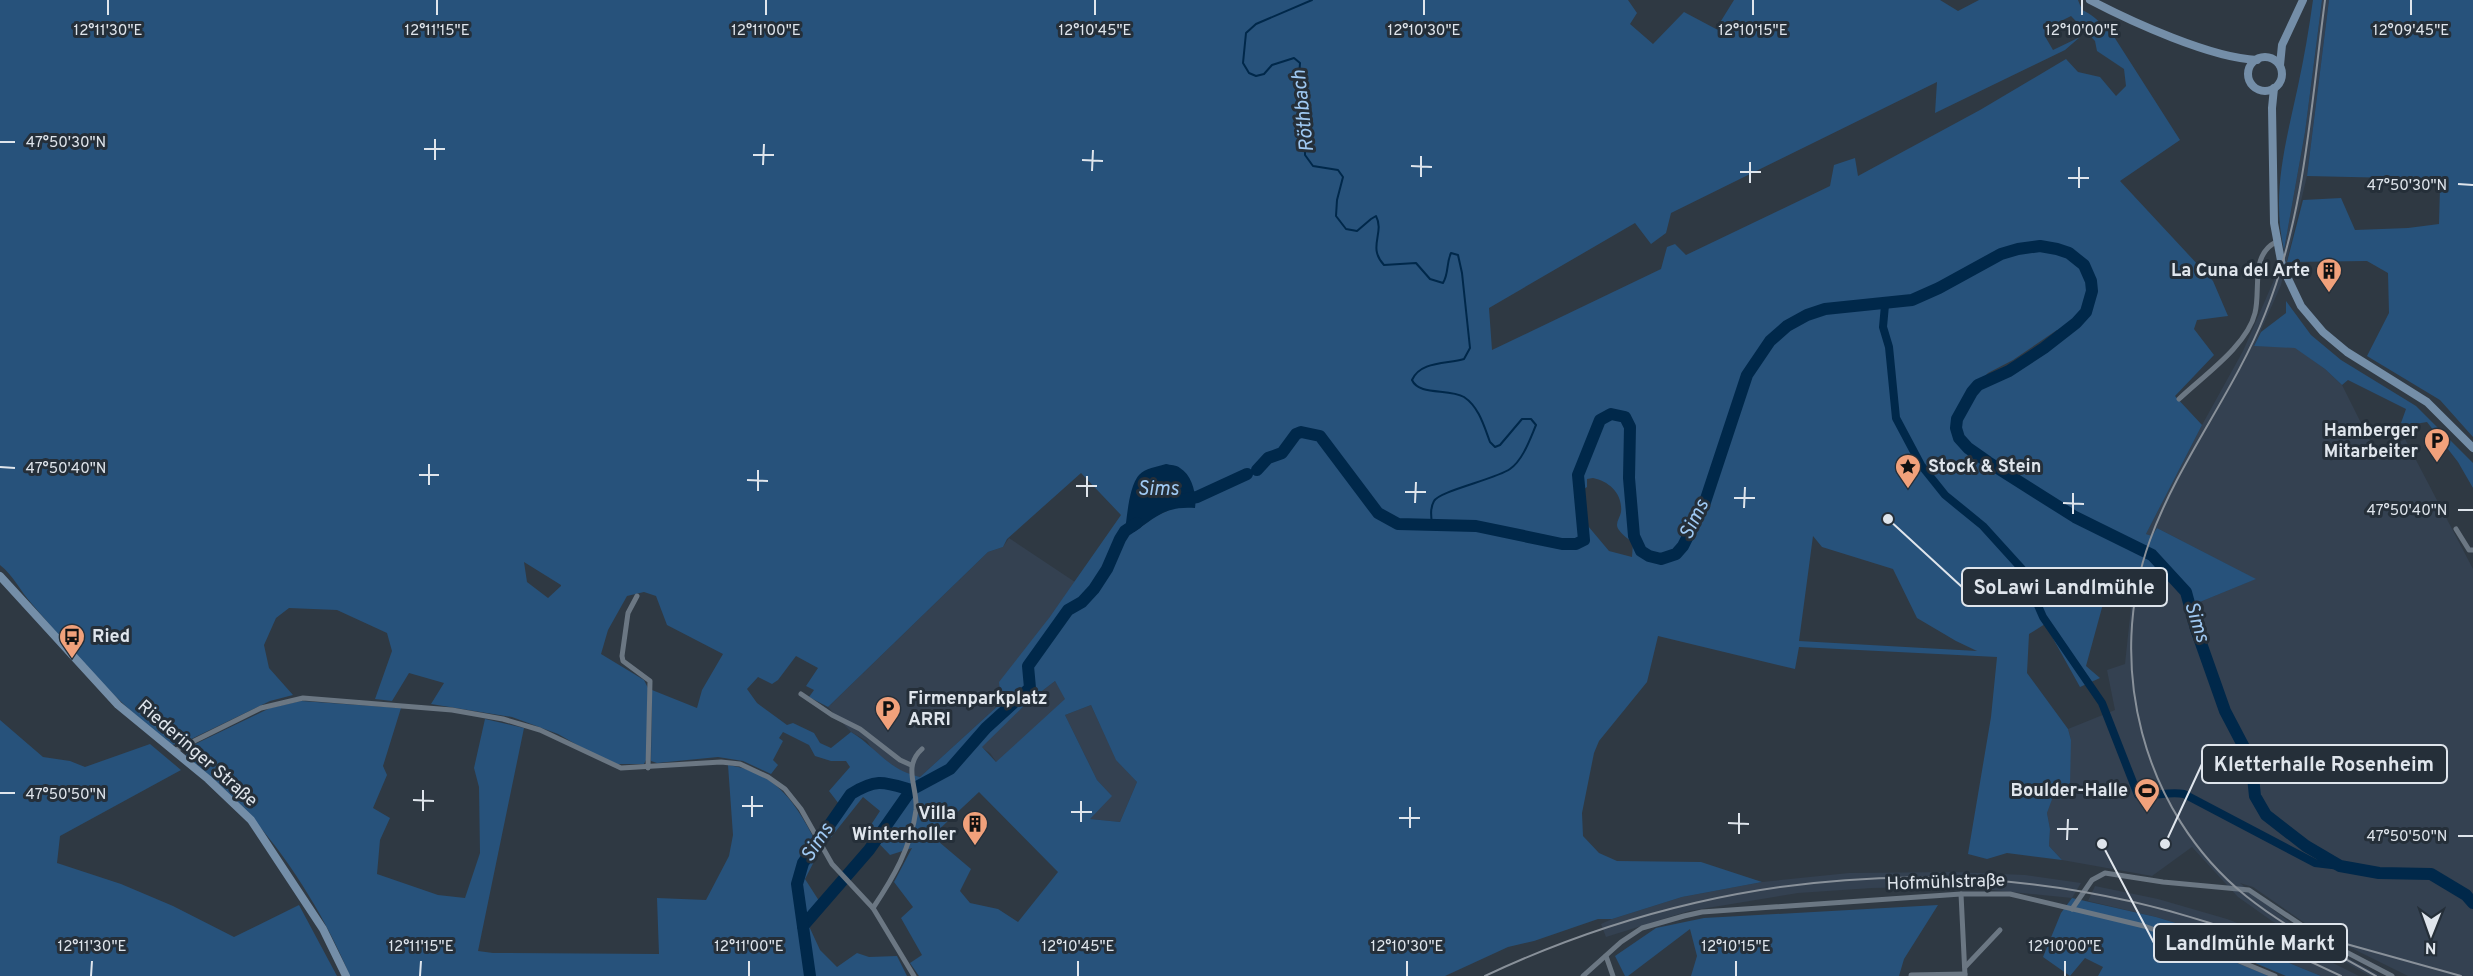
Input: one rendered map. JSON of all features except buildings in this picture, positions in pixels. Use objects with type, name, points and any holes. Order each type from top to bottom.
[{"type":"main road","points":[[2090,0],[2146,26],[2238,59],[2268,58],[2282,45]]},
{"type":"main road","points":[[2303,0],[2282,45],[2280,65],[2282,78],[2274,88],[2271,108],[2274,160],[2272,206],[2276,242],[2290,287],[2301,306],[2323,332],[2347,352],[2427,402],[2473,448]]},
{"type":"main road","points":[[2268,58],[2280,65]]},
{"type":"main road","points":[[2238,59],[2249,75],[2251,83],[2262,90],[2271,108]]},
{"type":"main road","points":[[2249,75],[2251,66],[2257,60]]},
{"type":"main road","points":[[2262,90],[2274,88]]},
{"type":"main road","name":"Riederinger Straße","points":[[0,576],[118,705],[208,779],[251,820],[323,929],[346,976]]},
{"type":"street","points":[[2179,399],[2248,332],[2256,306],[2260,260],[2268,246],[2276,242]]},
{"type":"street","points":[[2456,529],[2469,550],[2473,550]]},
{"type":"street","points":[[637,596],[628,613],[622,656],[623,661],[650,681],[648,768]]},
{"type":"street","points":[[801,694],[832,715],[860,729],[900,760],[911,765]]},
{"type":"street","points":[[174,751],[261,708],[303,698],[378,703],[481,715],[540,730],[621,768],[702,763],[740,764],[768,777],[785,789],[801,809],[832,864],[873,908],[914,976]]},
{"type":"street","points":[[873,908],[899,865],[909,842],[916,808],[911,765],[915,756],[922,749]]},
{"type":"street","points":[[2072,909],[2092,880],[2105,873],[2163,882],[2249,890],[2325,941],[2392,976]]},
{"type":"street","points":[[1911,975],[1965,975],[1961,894]]},
{"type":"street","name":"Hofmühlstraße","points":[[1583,976],[1642,928],[1702,912],[1961,894],[2010,894],[2144,926],[2215,951],[2275,976]]},
{"type":"street","points":[[1965,967],[2000,930]]},
{"type":"street","points":[[1606,956],[1613,976]]},
{"type":"shaded area","points":[[0,0],[1628,0],[1637,13],[1630,24],[1653,44],[1684,12],[1716,29],[1734,0],[1940,0],[1958,11],[1979,0],[2078,0],[2082,10],[2111,32],[2180,140],[2120,181],[2213,281],[2228,316],[2197,320],[2194,329],[2214,355],[2175,396],[2202,425],[2146,534],[2152,536],[2157,528],[2256,579],[2195,604],[2167,580],[2150,573],[2106,593],[2086,666],[2100,678],[2080,687],[2045,624],[2029,634],[2027,673],[2068,729],[2071,740],[2070,785],[2058,783],[2047,813],[2050,829],[2049,846],[2062,860],[2007,853],[1987,859],[1968,854],[1991,717],[1997,657],[1799,647],[1795,669],[1658,636],[1647,682],[1599,741],[1594,753],[1582,813],[1583,836],[1599,853],[1617,861],[1701,862],[1762,882],[1682,897],[1612,919],[1598,919],[1534,941],[1508,947],[1445,976],[919,976],[910,963],[922,955],[901,918],[913,907],[894,882],[912,848],[890,855],[867,831],[880,811],[863,797],[828,841],[820,829],[839,804],[829,791],[850,767],[846,761],[831,761],[815,756],[809,745],[783,732],[779,738],[783,741],[773,760],[778,765],[771,774],[743,761],[718,757],[657,763],[651,761],[652,690],[697,708],[702,690],[723,654],[667,625],[656,596],[644,592],[627,596],[608,630],[601,654],[644,680],[648,688],[647,758],[644,764],[617,764],[593,754],[558,734],[512,717],[431,704],[444,683],[409,673],[392,701],[375,699],[392,651],[387,633],[337,610],[289,608],[276,618],[264,645],[269,668],[293,695],[270,701],[185,742],[172,745],[134,714],[98,679],[0,565]],"holes":[[[2071,16],[2095,41],[2097,51],[2124,69],[2126,86],[2116,96],[2100,77],[2078,72],[2066,59],[1980,110],[1858,176],[1855,158],[1834,165],[1830,186],[1686,255],[1675,244],[1667,247],[1661,269],[1492,350],[1489,308],[1635,223],[1651,244],[1666,233],[1671,213],[1937,82],[1935,113],[2065,50],[2080,37],[2053,50],[2046,38],[2047,28]],[[2057,330],[2056,335],[2015,366],[1987,379],[1984,377],[2013,360]],[[1081,473],[1121,515],[1049,618],[999,682],[1001,703],[920,777],[891,764],[851,732],[831,748],[820,743],[814,733],[793,723],[787,725],[757,703],[747,689],[758,677],[772,684],[778,680],[796,656],[818,668],[806,686],[814,690],[809,697],[828,707],[988,552],[1003,547],[1007,539]],[[1138,476],[1176,507],[1156,516],[1134,532],[1129,503]],[[1593,478],[1614,489],[1621,505],[1617,526],[1622,534],[1633,543],[1632,557],[1609,551],[1588,526],[1584,489],[1587,487],[1587,479]],[[1813,536],[1822,547],[1893,569],[1917,618],[1977,651],[1799,641]],[[524,562],[561,586],[548,598],[527,582]],[[1055,681],[1065,699],[996,762],[982,747],[1029,701]],[[1091,705],[1116,760],[1137,782],[1120,822],[1090,819],[1112,796],[1097,780],[1065,715]],[[979,792],[1058,872],[1018,922],[998,909],[970,903],[960,891],[971,869],[932,836]]]},
{"type":"shaded area","points":[[2313,0],[2322,0],[2305,132],[2284,250],[2279,209],[2282,168]]},
{"type":"shaded area","points":[[2322,0],[2329,0],[2307,176],[2281,285],[2254,346],[2295,347],[2325,369],[2342,385],[2377,455],[2405,439],[2473,569],[2473,976],[2408,976],[2315,930],[2253,887],[2240,883],[2289,922],[2326,946],[2381,976],[2370,976],[2272,921],[2238,897],[2192,847],[2152,876],[2062,860],[2049,846],[2050,829],[2047,813],[2071,740],[2068,729],[2115,710],[2107,670],[2125,664],[2134,579],[2150,573],[2167,580],[2195,604],[2255,579],[2157,528],[2152,536],[2146,534],[2243,351],[2274,280],[2284,250],[2305,132]]},
{"type":"shaded area","points":[[2329,0],[2473,0],[2473,437],[2440,400],[2367,356],[2389,313],[2388,273],[2367,261],[2287,262],[2303,200],[2341,198],[2355,230],[2439,224],[2440,187],[2394,178],[2307,176]]},
{"type":"shaded area","points":[[2286,301],[2311,335],[2341,360],[2416,406],[2473,463],[2473,488],[2458,462],[2427,422],[2409,425],[2401,423],[2406,409],[2348,380],[2342,385],[2325,369],[2295,348],[2254,346],[2261,332],[2286,313]]},
{"type":"shaded area","points":[[1009,538],[1075,582],[1049,618],[1001,703],[920,777],[905,774],[873,751],[867,741],[851,732],[828,707],[988,552],[1003,547]]},
{"type":"shaded area","points":[[1055,681],[1066,699],[997,763],[990,753],[981,747],[1029,701]]},
{"type":"shaded area","points":[[301,701],[401,708],[383,766],[387,775],[373,808],[390,818],[380,840],[377,874],[438,895],[465,898],[480,853],[479,787],[474,768],[485,719],[524,728],[478,951],[659,954],[657,898],[706,900],[729,856],[733,835],[728,765],[746,769],[761,776],[785,794],[804,820],[820,850],[805,879],[823,907],[808,924],[820,950],[837,967],[857,953],[869,957],[897,956],[907,976],[350,976],[320,915],[282,856],[237,802],[186,757],[187,748],[270,708]]},
{"type":"shaded area","points":[[1091,705],[1116,759],[1137,782],[1120,822],[1089,819],[1111,795],[1097,780],[1065,715]]},
{"type":"shaded area","points":[[0,720],[43,757],[70,761],[85,767],[150,744],[181,770],[60,836],[57,863],[121,884],[173,906],[234,937],[299,905],[337,976],[0,976]]},
{"type":"shaded area","points":[[1954,872],[2025,875],[2081,883],[2072,898],[1953,886],[1872,888],[1798,893],[1689,911],[1606,937],[1601,924],[1682,897],[1762,882],[1849,873]]},
{"type":"shaded area","points":[[2095,886],[2158,899],[2227,919],[2309,951],[2359,976],[2321,976],[2238,942],[2156,917],[2088,901]]},
{"type":"shaded area","points":[[2072,898],[2156,917],[2238,942],[2321,976],[2286,976],[2217,947],[2213,953],[2269,976],[2098,976],[2103,967],[2085,958],[2070,976],[2043,957],[2061,913]]},
{"type":"shaded area","points":[[1938,905],[1904,959],[1899,976],[1691,976],[1697,956],[1690,929],[1628,976],[1625,976],[1615,956],[1656,928],[1704,918]]},
{"type":"water","name":"Sims","points":[[1166,464],[1179,467],[1188,475],[1194,491],[1195,508],[1169,510],[1134,532],[1125,531],[1133,486],[1139,475],[1151,468]]},
{"type":"waterway","name":"Röthbach","points":[[1312,0],[1256,24],[1246,33],[1243,63],[1249,73],[1256,76],[1264,74],[1272,65],[1294,58],[1300,63],[1298,91],[1305,129],[1305,155],[1313,166],[1338,170],[1343,177],[1337,200],[1336,216],[1346,229],[1357,231],[1376,216],[1379,228],[1376,246],[1379,258],[1384,265],[1416,263],[1430,279],[1443,283],[1451,253],[1458,255],[1470,348],[1464,359],[1421,369],[1412,380],[1416,385],[1428,390],[1464,397],[1477,411],[1490,442],[1495,447],[1500,445],[1522,419],[1531,419],[1536,425],[1522,455],[1510,469],[1438,497],[1431,509],[1432,524]]},
{"type":"waterway","name":"Sims","points":[[1257,470],[1268,458],[1282,453],[1296,434],[1301,432],[1320,436],[1378,513],[1398,524],[1476,526],[1562,544],[1576,544],[1584,540],[1578,475],[1600,420],[1611,414],[1625,417],[1630,427],[1629,478],[1634,536],[1641,551],[1661,559],[1676,554],[1683,546],[1705,502],[1747,375],[1770,341],[1787,326],[1807,315],[1825,309],[1912,300],[2001,254],[2018,249],[2040,246],[2069,253],[2084,265],[2091,281],[2092,291],[2086,312],[2076,323],[2044,348],[2009,371],[1978,385],[1957,419],[1956,428],[1959,438],[1968,448],[1988,462],[2075,517],[2152,555],[2186,592],[2196,629],[2225,711],[2246,751],[2255,796],[2266,815],[2306,846],[2340,866],[2379,873],[2431,874],[2466,895],[2473,903]]},
{"type":"waterway","name":"Sims","points":[[1885,305],[1883,327],[1889,347],[1896,418],[1921,465],[1945,495],[1983,526],[2022,569],[2043,617],[2102,703],[2138,795],[2184,794],[2315,863],[2340,866]]},
{"type":"waterway","name":"Sims","points":[[1181,500],[1197,497],[1247,474]]},
{"type":"waterway","name":"Sims","points":[[810,976],[797,884],[803,863],[851,794],[881,783],[911,790],[950,769],[986,728],[1030,688],[1028,666],[1068,610],[1082,602],[1094,589],[1107,569],[1125,531],[1137,523]]},
{"type":"waterway","points":[[803,926],[869,850],[911,790]]},
{"type":"railway","points":[[2325,0],[2305,159],[2289,238],[2265,314],[2252,343],[2176,482],[2150,540],[2137,587],[2131,636],[2133,685],[2142,733],[2158,779],[2181,822],[2210,862],[2246,896],[2277,918],[2376,976]]},
{"type":"railway","points":[[1485,976],[1589,933],[1696,903],[1804,884],[1913,877],[2022,883],[2130,901],[2237,932],[2341,976]]},
{"type":"railway","points":[[2314,935],[2461,976]]},
{"type":"place","name":"La Cuna del Arte","points":[[2329,294]]},
{"type":"place","name":"Hamberger Mitarbeiter","points":[[2437,464]]},
{"type":"place","name":"Stock & Stein","points":[[1908,490]]},
{"type":"place","name":"SoLawi Landlmühle","points":[[1888,519]]},
{"type":"place","name":"Ried","points":[[72,660]]},
{"type":"place","name":"Firmenparkplatz ARRI","points":[[888,732]]},
{"type":"place","name":"Boulder-Halle","points":[[2147,814]]},
{"type":"place","name":"Landlmühle Markt","points":[[2102,844]]},
{"type":"place","name":"Kletterhalle Rosenheim","points":[[2165,844]]},
{"type":"place","name":"Villa Winterholler","points":[[975,847]]}]
